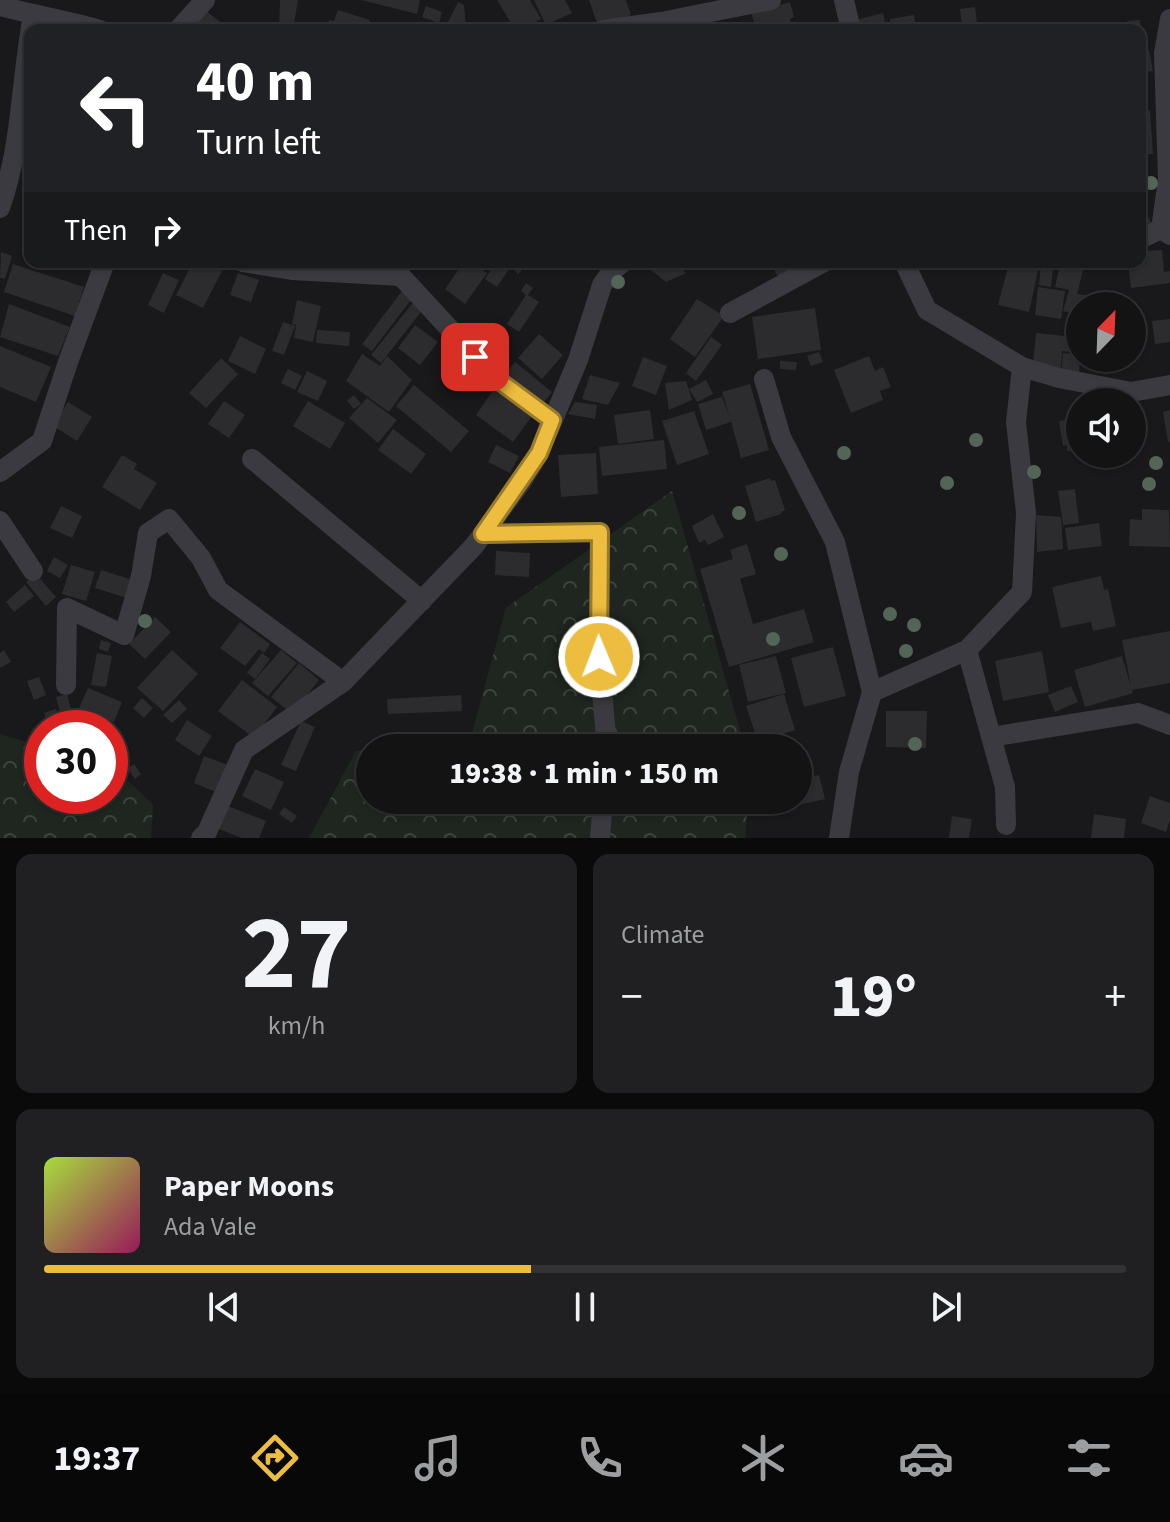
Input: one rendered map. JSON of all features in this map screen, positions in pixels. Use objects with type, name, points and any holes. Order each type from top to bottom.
[{"type":"street","points":[[183,24],[205,0]]},
{"type":"street","points":[[646,24],[771,0]]},
{"type":"street","points":[[844,0],[850,24]]},
{"type":"street","points":[[0,6],[80,24]]},
{"type":"street","points":[[31,24],[33,15]]},
{"type":"street","points":[[1165,232],[1168,180],[1163,64],[1170,19]]},
{"type":"street","points":[[0,208],[16,149],[24,62]]},
{"type":"street","points":[[0,472],[42,441],[103,268]]},
{"type":"street","points":[[280,268],[401,276],[494,377],[552,420]]},
{"type":"street","points":[[201,838],[207,832],[244,750],[343,682],[483,534],[539,453],[578,360],[596,298],[616,268]]},
{"type":"street","points":[[730,313],[813,268]]},
{"type":"street","points":[[907,268],[927,310],[1022,367],[1059,378],[1131,392],[1170,385]]},
{"type":"street","points":[[872,692],[967,650],[1022,592],[1026,513],[1016,422],[1022,367]]},
{"type":"street","points":[[764,379],[781,437],[835,542],[872,692],[849,772],[839,838]]},
{"type":"street","points":[[252,459],[422,601]]},
{"type":"street","points":[[66,685],[67,608],[124,635],[141,576],[148,533],[169,519],[201,558],[218,590],[343,682]]},
{"type":"street","points":[[0,521],[33,571]]},
{"type":"street","points":[[483,534],[600,532],[599,657],[606,734]]},
{"type":"street","points":[[967,650],[1005,787],[1006,825]]},
{"type":"street","points":[[991,737],[1138,713],[1170,725]]},
{"type":"street","points":[[600,838],[602,814]]},
{"type":"green space","points":[[672,491],[741,734],[472,734],[506,608]]},
{"type":"green space","points":[[0,734],[24,741],[24,814],[128,814],[128,781],[153,805],[151,838],[0,838]]},
{"type":"green space","points":[[356,751],[356,814],[747,814],[745,838],[309,838]]},
{"type":"building","points":[[280,0],[298,0],[294,24],[279,24]]},
{"type":"building","points":[[361,0],[420,0],[417,14]]},
{"type":"building","points":[[497,0],[530,0],[541,19],[531,24],[511,24]]},
{"type":"building","points":[[534,0],[565,0],[572,13],[546,24]]},
{"type":"building","points":[[589,0],[626,0],[631,15],[597,24]]},
{"type":"building","points":[[458,2],[464,5],[466,24],[447,24]]},
{"type":"building","points":[[790,2],[794,17],[790,19],[791,24],[755,24],[751,13]]},
{"type":"building","points":[[426,6],[442,12],[439,23],[422,17]]},
{"type":"building","points":[[975,7],[977,23],[962,24],[960,9]]},
{"type":"building","points":[[338,10],[370,20],[369,24],[328,24],[329,20],[334,21]]},
{"type":"building","points":[[206,11],[223,24],[196,24]]},
{"type":"building","points":[[883,13],[886,24],[857,24],[856,20]]},
{"type":"building","points":[[914,15],[915,24],[890,24],[890,19]]},
{"type":"building","points":[[1140,20],[1140,24],[1127,24],[1127,21]]},
{"type":"building","points":[[1146,50],[1149,50],[1153,71],[1146,72]]},
{"type":"building","points":[[1146,110],[1150,110],[1153,154],[1146,154]]},
{"type":"building","points":[[1162,250],[1164,272],[1170,271],[1170,283],[1131,288],[1129,268],[1146,268],[1146,251]]},
{"type":"building","points":[[1,252],[12,256],[5,279],[0,278]]},
{"type":"building","points":[[13,264],[84,287],[75,316],[4,292]]},
{"type":"building","points":[[190,268],[223,269],[203,308],[176,295]]},
{"type":"building","points":[[460,268],[479,268],[487,273],[465,304],[445,289]]},
{"type":"building","points":[[492,268],[509,269],[497,287],[485,279]]},
{"type":"building","points":[[648,268],[681,268],[686,273],[666,282]]},
{"type":"building","points":[[773,268],[800,268],[779,279]]},
{"type":"building","points":[[1008,268],[1039,268],[1029,312],[998,305]]},
{"type":"building","points":[[1040,268],[1053,268],[1051,287],[1039,285]]},
{"type":"building","points":[[1059,268],[1084,268],[1078,292],[1055,287]]},
{"type":"building","points":[[163,273],[179,280],[164,313],[148,305]]},
{"type":"building","points":[[238,273],[259,280],[251,302],[230,295]]},
{"type":"building","points":[[526,283],[533,288],[528,295],[539,302],[519,332],[507,324],[526,295],[521,291]]},
{"type":"building","points":[[1038,287],[1065,291],[1061,319],[1035,315]]},
{"type":"building","points":[[404,288],[414,296],[372,351],[362,344]]},
{"type":"building","points":[[697,299],[724,316],[695,357],[670,339]]},
{"type":"building","points":[[297,300],[321,306],[313,342],[294,338],[296,325],[292,324]]},
{"type":"building","points":[[415,300],[424,308],[381,363],[371,355]]},
{"type":"building","points":[[9,304],[70,327],[58,356],[0,337]]},
{"type":"building","points":[[815,308],[821,350],[758,359],[752,317]]},
{"type":"building","points":[[1170,319],[1170,342],[1155,344],[1152,321]]},
{"type":"building","points":[[283,322],[295,326],[284,355],[272,351]]},
{"type":"building","points":[[1066,322],[1066,351],[1062,351],[1061,368],[1033,365],[1036,333],[1065,336]]},
{"type":"building","points":[[415,325],[438,342],[420,365],[398,348]]},
{"type":"building","points":[[317,330],[350,332],[349,346],[316,343]]},
{"type":"building","points":[[539,334],[563,355],[542,379],[518,358]]},
{"type":"building","points":[[240,336],[266,349],[255,374],[228,361]]},
{"type":"building","points":[[711,337],[722,345],[696,381],[686,373]]},
{"type":"building","points":[[0,346],[51,367],[36,402],[0,387]]},
{"type":"building","points":[[819,352],[823,362],[811,366],[807,356]]},
{"type":"building","points":[[1063,353],[1066,353],[1066,372],[1079,372],[1079,378],[1061,377]]},
{"type":"building","points":[[362,354],[380,366],[387,356],[412,380],[389,412],[346,381]]},
{"type":"building","points":[[869,356],[875,371],[883,367],[891,387],[880,391],[883,400],[851,413],[834,370]]},
{"type":"building","points":[[643,357],[667,366],[656,395],[632,386]]},
{"type":"building","points":[[221,358],[238,374],[206,408],[189,393]]},
{"type":"building","points":[[780,361],[797,362],[796,370],[780,369]]},
{"type":"building","points":[[515,362],[552,392],[540,407],[503,377]]},
{"type":"building","points":[[288,369],[302,376],[295,390],[281,383]]},
{"type":"building","points":[[307,371],[327,381],[318,401],[297,392]]},
{"type":"building","points":[[590,375],[620,383],[608,405],[582,399]]},
{"type":"building","points":[[706,380],[713,394],[697,402],[689,389]]},
{"type":"building","points":[[686,381],[692,400],[669,410],[665,383]]},
{"type":"building","points":[[750,384],[769,450],[741,458],[731,422],[706,430],[698,404],[722,397],[730,418],[722,392]]},
{"type":"building","points":[[414,385],[469,431],[451,452],[396,406]]},
{"type":"building","points":[[496,386],[534,413],[513,442],[476,415]]},
{"type":"building","points":[[354,395],[361,404],[354,409],[347,401]]},
{"type":"building","points":[[367,398],[397,420],[378,443],[349,418]]},
{"type":"building","points":[[224,401],[245,415],[229,438],[208,424]]},
{"type":"building","points":[[308,401],[345,423],[330,449],[293,426]]},
{"type":"building","points":[[68,402],[92,417],[77,441],[53,426]]},
{"type":"building","points":[[575,402],[597,405],[595,419],[568,414]]},
{"type":"building","points":[[650,410],[654,439],[618,444],[614,415]]},
{"type":"building","points":[[1170,410],[1170,442],[1168,442],[1163,412]]},
{"type":"building","points":[[694,411],[709,454],[677,465],[662,421]]},
{"type":"building","points":[[1066,420],[1066,445],[1063,446],[1059,421]]},
{"type":"building","points":[[393,429],[426,454],[411,474],[378,450]]},
{"type":"building","points":[[664,440],[667,469],[602,476],[599,447]]},
{"type":"building","points":[[496,445],[519,456],[510,473],[488,462]]},
{"type":"building","points":[[596,453],[598,494],[561,497],[558,455]]},
{"type":"building","points":[[122,455],[137,464],[134,469],[157,483],[140,510],[102,487]]},
{"type":"building","points":[[770,478],[771,481],[775,480],[785,510],[756,522],[745,486]]},
{"type":"building","points":[[1075,489],[1079,523],[1063,525],[1058,491]]},
{"type":"building","points":[[61,506],[82,516],[72,538],[50,528]]},
{"type":"building","points":[[1142,509],[1169,510],[1170,547],[1129,546],[1130,519],[1142,520]]},
{"type":"building","points":[[713,514],[724,537],[708,545],[705,540],[699,543],[692,526]]},
{"type":"building","points":[[1036,515],[1061,517],[1063,549],[1037,552]]},
{"type":"building","points":[[1099,523],[1102,546],[1068,550],[1065,528]]},
{"type":"building","points":[[747,544],[756,574],[740,579],[753,624],[804,609],[814,642],[729,667],[700,569],[733,559],[730,550]]},
{"type":"building","points":[[496,551],[530,553],[529,577],[495,575]]},
{"type":"building","points":[[54,557],[68,565],[60,578],[47,571]]},
{"type":"building","points":[[71,565],[95,572],[86,601],[62,594]]},
{"type":"building","points":[[101,570],[133,580],[127,598],[95,588]]},
{"type":"building","points":[[36,574],[56,597],[46,606],[26,582]]},
{"type":"building","points":[[1101,576],[1104,590],[1108,589],[1116,626],[1093,631],[1091,622],[1061,628],[1052,587]]},
{"type":"building","points":[[25,585],[34,596],[14,612],[6,602]]},
{"type":"building","points":[[155,617],[171,632],[145,659],[129,644]]},
{"type":"building","points":[[240,622],[270,644],[264,653],[259,649],[245,666],[220,648]]},
{"type":"building","points":[[1170,631],[1170,683],[1132,690],[1133,693],[1085,707],[1074,670],[1122,656],[1131,687],[1122,640]]},
{"type":"building","points":[[101,640],[111,643],[108,652],[99,649]]},
{"type":"building","points":[[833,647],[846,696],[804,707],[791,658]]},
{"type":"building","points":[[4,650],[11,662],[0,668],[0,653]]},
{"type":"building","points":[[172,650],[198,674],[163,711],[137,688]]},
{"type":"building","points":[[281,650],[297,663],[268,696],[252,683]]},
{"type":"building","points":[[1042,651],[1049,692],[1003,701],[995,661]]},
{"type":"building","points":[[97,653],[112,656],[106,687],[91,685]]},
{"type":"building","points":[[262,653],[270,659],[255,679],[247,673]]},
{"type":"building","points":[[776,656],[786,693],[748,702],[739,665]]},
{"type":"building","points":[[299,663],[319,680],[292,714],[271,697]]},
{"type":"building","points":[[39,677],[46,695],[34,700],[27,681]]},
{"type":"building","points":[[242,680],[277,707],[254,738],[218,711]]},
{"type":"building","points":[[1071,686],[1078,702],[1055,712],[1048,695]]},
{"type":"building","points":[[88,688],[122,702],[119,710],[79,708]]},
{"type":"building","points":[[67,694],[71,710],[59,710],[56,697]]},
{"type":"building","points":[[784,694],[795,730],[783,734],[755,734],[746,706]]},
{"type":"building","points":[[461,695],[462,711],[388,714],[387,699]]},
{"type":"building","points":[[142,698],[153,708],[144,718],[133,708]]},
{"type":"building","points":[[179,700],[187,709],[172,723],[163,715]]},
{"type":"building","points":[[886,711],[927,711],[926,748],[886,747]]},
{"type":"building","points":[[187,720],[212,736],[199,756],[175,740]]},
{"type":"building","points":[[301,721],[315,727],[296,771],[281,765]]},
{"type":"building","points":[[204,756],[228,765],[218,793],[194,783]]},
{"type":"building","points":[[134,764],[141,774],[135,779],[128,767]]},
{"type":"building","points":[[255,769],[284,782],[271,810],[242,796]]},
{"type":"building","points":[[819,775],[825,799],[812,802],[812,777]]},
{"type":"building","points":[[1150,796],[1170,803],[1166,832],[1141,823]]},
{"type":"building","points":[[225,805],[266,821],[259,838],[242,838],[216,828]]},
{"type":"building","points":[[284,807],[297,816],[292,823],[279,814]]},
{"type":"building","points":[[1094,814],[1126,819],[1124,838],[1091,838]]},
{"type":"building","points":[[952,816],[972,819],[969,838],[949,838]]},
{"type":"route","points":[[475,357],[494,377],[552,420],[539,453],[483,534],[600,532],[599,657]]}]
